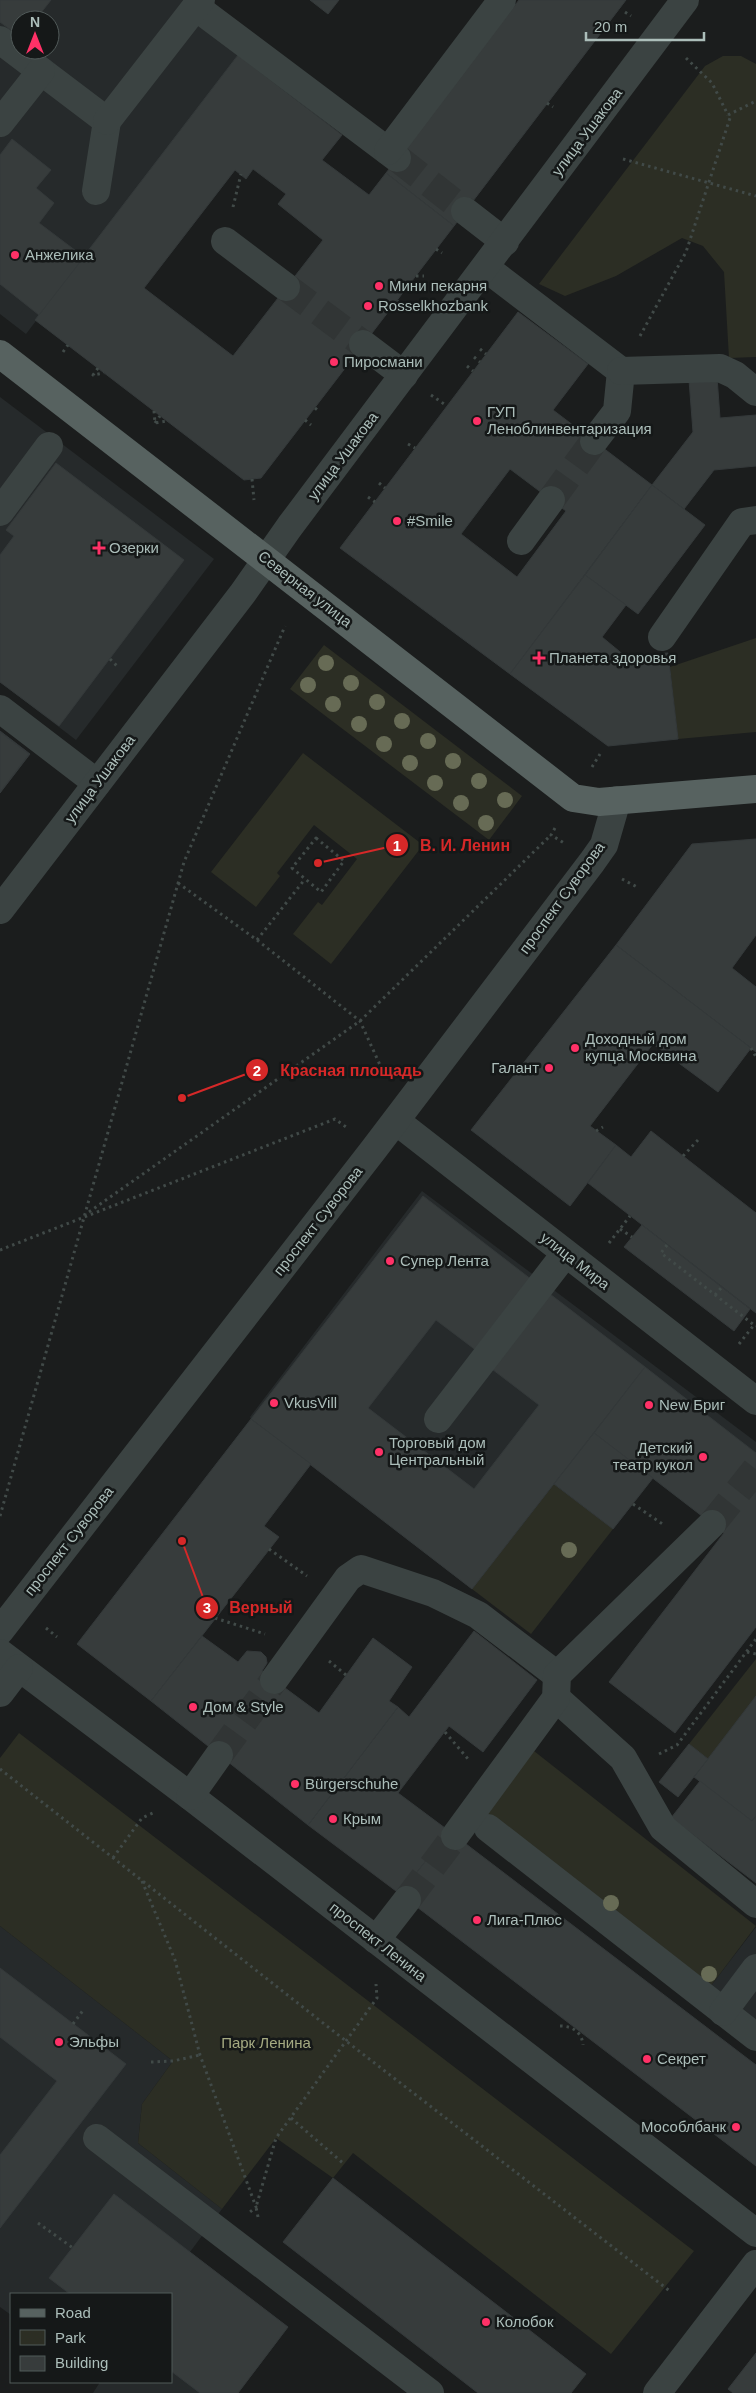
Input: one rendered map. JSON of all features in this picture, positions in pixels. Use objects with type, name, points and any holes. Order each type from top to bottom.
[{"type":"main road","name":"Северная улица","points":[[0,354],[574,798],[598,802],[756,789]]},
{"type":"street","points":[[96,191],[107,121],[198,4],[393,155],[502,0]]},
{"type":"street","name":"улица Ушакова","points":[[0,910],[267,559],[685,0]]},
{"type":"street","points":[[0,40],[107,121]]},
{"type":"street","points":[[0,123],[41,71]]},
{"type":"street","points":[[465,211],[505,242]]},
{"type":"street","points":[[225,241],[286,287]]},
{"type":"street","points":[[486,268],[621,371],[720,368],[735,375],[756,392]]},
{"type":"street","points":[[363,344],[404,376]]},
{"type":"street","points":[[594,441],[617,411],[621,371]]},
{"type":"street","points":[[0,512],[9,480],[49,446]]},
{"type":"street","points":[[521,541],[551,500]]},
{"type":"street","points":[[662,637],[742,522],[756,520]]},
{"type":"street","points":[[0,709],[97,783]]},
{"type":"street","name":"проспект Суворова","points":[[0,1632],[396,1120],[604,846],[617,800]]},
{"type":"street","name":"улица Мира","points":[[396,1120],[565,1254],[756,1400]]},
{"type":"street","points":[[438,1419],[565,1254]]},
{"type":"street","points":[[455,1836],[557,1686],[712,1524]]},
{"type":"street","points":[[274,1680],[348,1578],[361,1569],[433,1593],[478,1615],[557,1686],[623,1758],[663,1828],[756,1904]]},
{"type":"street","points":[[0,1694],[10,1660]]},
{"type":"street","name":"проспект Ленина","points":[[10,1660],[190,1796],[756,2233]]},
{"type":"street","points":[[190,1796],[219,1755]]},
{"type":"street","points":[[488,1828],[756,2038]]},
{"type":"street","points":[[376,1940],[407,1900]]},
{"type":"street","points":[[723,2012],[756,1968]]},
{"type":"street","points":[[97,2138],[264,2265],[420,2390]]},
{"type":"street","points":[[657,2393],[756,2264]]},
{"type":"path","points":[[621,371],[686,252],[730,118],[712,83],[694,65]]},
{"type":"path","points":[[728,115],[756,101]]},
{"type":"path","points":[[547,103],[552,107]]},
{"type":"path","points":[[623,159],[756,196]]},
{"type":"path","points":[[436,250],[442,253]]},
{"type":"path","points":[[416,276],[424,276],[419,272]]},
{"type":"path","points":[[396,301],[402,305]]},
{"type":"path","points":[[63,352],[68,345]]},
{"type":"path","points":[[480,349],[486,354]]},
{"type":"path","points":[[474,357],[480,362]]},
{"type":"path","points":[[467,366],[473,371]]},
{"type":"path","points":[[98,368],[93,375],[104,373]]},
{"type":"path","points":[[314,408],[320,412]]},
{"type":"path","points":[[154,411],[155,423]]},
{"type":"path","points":[[155,423],[160,416]]},
{"type":"path","points":[[305,420],[311,425]]},
{"type":"path","points":[[155,423],[167,421]]},
{"type":"path","points":[[408,444],[415,448]]},
{"type":"path","points":[[252,478],[254,500]]},
{"type":"path","points":[[379,483],[385,488]]},
{"type":"path","points":[[368,497],[375,502]]},
{"type":"path","points":[[0,1516],[184,862],[285,626]]},
{"type":"path","points":[[110,659],[117,666]]},
{"type":"path","points":[[84,1216],[360,1021],[551,835]]},
{"type":"path","points":[[316,838],[344,861],[321,892],[305,879],[292,868],[316,838]]},
{"type":"path","points":[[257,940],[305,879]]},
{"type":"path","points":[[178,883],[257,940],[360,1021],[380,1065]]},
{"type":"path","points":[[751,1048],[756,1057]]},
{"type":"path","points":[[0,1250],[335,1118]]},
{"type":"path","points":[[596,1131],[603,1127]]},
{"type":"path","points":[[683,1156],[698,1140]]},
{"type":"path","points":[[608,1245],[630,1216]]},
{"type":"path","points":[[620,1229],[632,1237]]},
{"type":"path","points":[[667,1245],[661,1253],[755,1325],[738,1344]]},
{"type":"path","points":[[715,1295],[722,1287]]},
{"type":"path","points":[[269,1549],[335,1596]]},
{"type":"path","points":[[216,1618],[265,1634],[293,1654]]},
{"type":"path","points":[[623,1758],[653,1757],[677,1745],[756,1639]]},
{"type":"path","points":[[746,1652],[756,1654]]},
{"type":"path","points":[[445,1732],[472,1763]]},
{"type":"path","points":[[0,1769],[346,2042],[671,2292]]},
{"type":"path","points":[[113,1858],[142,1818],[190,1796]]},
{"type":"path","points":[[142,1881],[175,1960],[200,2055],[256,2207],[264,2265]]},
{"type":"path","points":[[256,2207],[276,2138],[377,1998],[376,1940]]},
{"type":"path","points":[[73,2024],[84,2009]]},
{"type":"path","points":[[560,2026],[576,2031],[582,2039],[583,2045]]},
{"type":"path","points":[[152,2062],[173,2061],[200,2055]]},
{"type":"path","points":[[291,2118],[344,2164]]},
{"type":"path","points":[[38,2223],[73,2248]]},
{"type":"shaded area","points":[[0,0],[201,0],[238,55],[26,334],[0,314]]},
{"type":"shaded area","points":[[0,397],[214,559],[76,740],[0,682]]},
{"type":"shaded area","points":[[422,1191],[756,1442],[756,1453],[644,1368],[472,1589],[251,1419],[250,1417]]},
{"type":"shaded area","points":[[0,1926],[173,2061],[142,2104],[138,2143],[222,2209],[190,2252],[288,2327],[238,2393],[93,2393],[99,2383],[172,2383],[172,2293],[10,2293],[10,2314],[0,2307]]},
{"type":"shaded area","points":[[756,1927],[756,2023],[710,1987]]},
{"type":"green space","points":[[723,56],[741,56],[756,64],[756,357],[729,358],[724,272],[703,246],[682,238],[616,276],[565,296],[539,284],[705,66]]},
{"type":"green space","points":[[756,638],[756,732],[678,739],[670,667]]},
{"type":"green space","points":[[324,645],[522,796],[489,840],[290,689]]},
{"type":"green space","points":[[303,753],[423,845],[331,964],[293,934],[318,902],[322,905],[357,859],[314,825],[277,873],[280,876],[256,907],[211,872]]},
{"type":"green space","points":[[554,1484],[613,1529],[531,1634],[472,1589]]},
{"type":"green space","points":[[756,1659],[756,1696],[708,1759],[689,1744]]},
{"type":"green space","name":"Парк Ленина","points":[[19,1733],[694,2251],[611,2354],[353,2153],[333,2178],[276,2138],[222,2209],[138,2143],[142,2104],[173,2061],[0,1926],[0,1758]]},
{"type":"green space","points":[[534,1751],[756,1926],[710,1987],[487,1814]]},
{"type":"building","points":[[0,0],[51,0],[43,10],[10,10],[10,30],[0,22]]},
{"type":"building","points":[[310,0],[339,0],[328,14]]},
{"type":"building","points":[[519,0],[626,0],[454,226],[386,173]]},
{"type":"building","points":[[238,55],[342,135],[322,160],[369,195],[386,173],[454,226],[261,478],[244,480],[35,320]],"holes":[[[253,169],[286,194],[278,204],[323,240],[233,356],[144,288],[235,170],[246,179]]]},
{"type":"building","points":[[12,139],[51,170],[36,188],[54,203],[39,223],[84,257],[39,315],[0,284],[0,155]]},
{"type":"building","points":[[518,312],[588,364],[553,410],[652,485],[510,674],[340,548]],"holes":[[[510,469],[566,511],[517,577],[461,534]]]},
{"type":"building","points":[[717,377],[720,418],[756,415],[756,466],[714,470],[684,509],[652,485],[693,432],[689,380]]},
{"type":"building","points":[[56,463],[184,560],[59,726],[0,682],[0,555],[14,536],[6,530]]},
{"type":"building","points":[[652,485],[705,525],[638,614],[585,575]]},
{"type":"building","points":[[585,575],[626,605],[602,637],[625,656],[668,653],[678,739],[608,746],[510,674]]},
{"type":"building","points":[[0,731],[30,754],[0,793]]},
{"type":"building","points":[[0,732],[29,754],[0,792]]},
{"type":"building","points":[[756,839],[756,935],[732,968],[756,987],[756,1052],[616,945],[692,844]]},
{"type":"building","points":[[616,945],[751,1048],[718,1092],[653,1044],[590,1126],[616,1145],[570,1206],[471,1130]]},
{"type":"building","points":[[651,1131],[756,1213],[756,1313],[588,1183],[616,1145],[631,1157]]},
{"type":"building","points":[[423,1196],[536,1283],[481,1354],[436,1320],[368,1408],[474,1489],[539,1405],[488,1366],[546,1291],[645,1367],[472,1589],[251,1419]]},
{"type":"building","points":[[642,1225],[750,1309],[734,1331],[624,1247]]},
{"type":"building","points":[[645,1367],[756,1453],[756,1627],[675,1733],[609,1682],[724,1533],[594,1433]]},
{"type":"building","points":[[251,1419],[311,1464],[264,1526],[279,1537],[151,1701],[77,1644]]},
{"type":"building","points":[[594,1433],[653,1478],[613,1529],[554,1484]]},
{"type":"building","points":[[474,1631],[537,1680],[483,1752],[449,1726],[398,1793],[449,1831],[400,1894],[308,1825],[398,1707],[409,1717]]},
{"type":"building","points":[[202,1636],[238,1662],[247,1651],[261,1652],[266,1657],[267,1663],[262,1671],[319,1713],[373,1638],[412,1667],[389,1701],[398,1707],[308,1825],[151,1701]]},
{"type":"building","points":[[756,1696],[756,1816],[752,1821],[694,1777]]},
{"type":"building","points":[[689,1744],[708,1759],[678,1797],[659,1782]]},
{"type":"building","points":[[700,1781],[752,1821],[756,1816],[756,1883],[671,1818]]},
{"type":"building","points":[[449,1831],[756,2065],[756,2166],[400,1894]]},
{"type":"building","points":[[0,1968],[126,2064],[0,2228],[0,2155],[57,2081],[0,2037]]},
{"type":"building","points":[[333,2178],[586,2374],[571,2393],[478,2393],[283,2242]]},
{"type":"building","points":[[114,2194],[288,2327],[238,2393],[200,2393],[172,2372],[172,2293],[69,2293],[49,2278]]},
{"type":"building","points":[[756,2353],[756,2393],[733,2393],[728,2389]]},
{"type":"tunnel","points":[[397,158],[465,211]]},
{"type":"tunnel","points":[[286,287],[363,344]]},
{"type":"tunnel","points":[[551,500],[594,441]]},
{"type":"tunnel","points":[[712,1524],[756,1469]]},
{"type":"tunnel","points":[[219,1755],[274,1680]]},
{"type":"tunnel","points":[[407,1900],[455,1836]]},
{"type":"place","name":"Анжелика","points":[[15,255]]},
{"type":"place","name":"Мини пекарня","points":[[379,286]]},
{"type":"place","name":"Rosselkhozbank","points":[[368,306]]},
{"type":"place","name":"Пиросмани","points":[[334,362]]},
{"type":"place","name":"ГУП Леноблинвентаризация","points":[[477,421]]},
{"type":"place","name":"#Smile","points":[[397,521]]},
{"type":"place","name":"Озерки","points":[[99,548]]},
{"type":"place","name":"Планета здоровья","points":[[539,658]]},
{"type":"place","name":"В. И. Ленин","points":[[318,863]]},
{"type":"place","name":"Доходный дом купца Москвина","points":[[575,1048]]},
{"type":"place","name":"Галант","points":[[549,1068]]},
{"type":"place","name":"Красная площадь","points":[[182,1098]]},
{"type":"place","name":"Супер Лента","points":[[390,1261]]},
{"type":"place","name":"VkusVill","points":[[274,1403]]},
{"type":"place","name":"New Бриг","points":[[649,1405]]},
{"type":"place","name":"Торговый дом Центральный","points":[[379,1452]]},
{"type":"place","name":"Детский театр кукол","points":[[703,1457]]},
{"type":"place","name":"Верный","points":[[182,1541]]},
{"type":"place","name":"Дом & Style","points":[[193,1707]]},
{"type":"place","name":"Bürgerschuhe","points":[[295,1784]]},
{"type":"place","name":"Крым","points":[[333,1819]]},
{"type":"place","name":"Лига-Плюс","points":[[477,1920]]},
{"type":"place","name":"Эльфы","points":[[59,2042]]},
{"type":"place","name":"Секрет","points":[[647,2059]]},
{"type":"place","name":"Мособлбанк","points":[[736,2127]]},
{"type":"place","name":"Колобок","points":[[486,2322]]}]
